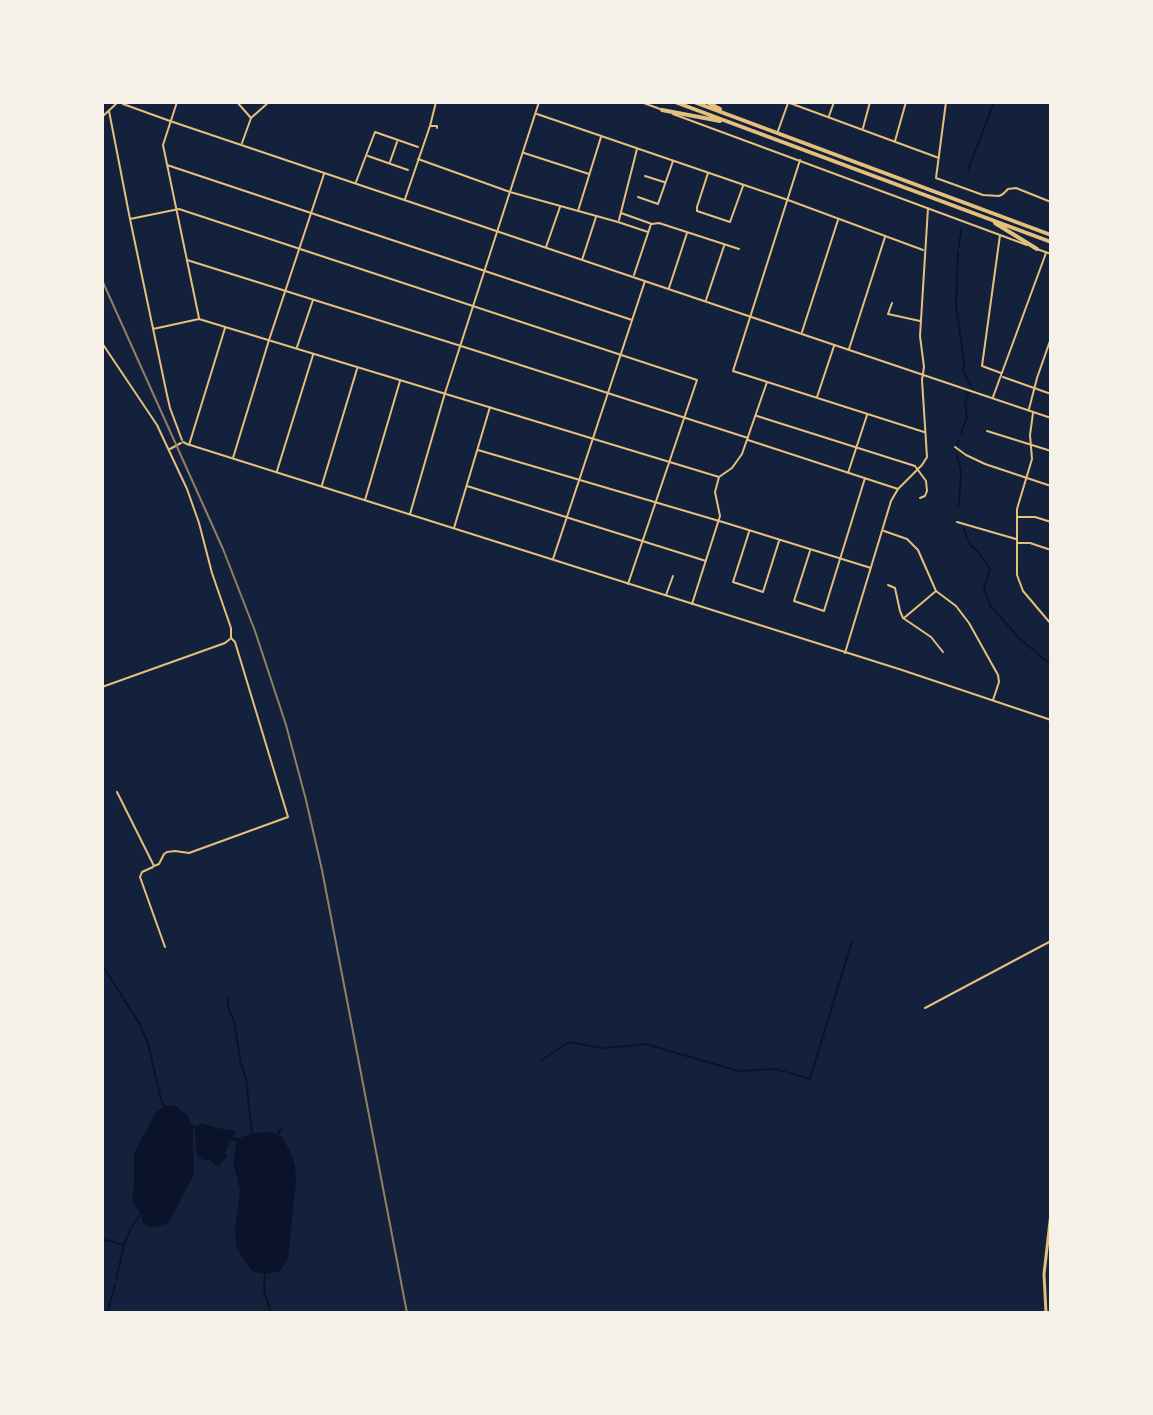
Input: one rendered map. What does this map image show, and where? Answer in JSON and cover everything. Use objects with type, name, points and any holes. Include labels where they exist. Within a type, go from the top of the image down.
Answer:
[{"type":"main road","points":[[675,102],[1051,242]]},
{"type":"main road","points":[[694,102],[1051,235]]},
{"type":"main road","points":[[707,102],[740,119]]},
{"type":"main road","points":[[662,110],[738,125]]},
{"type":"main road","points":[[979,215],[1037,249]]},
{"type":"street","points":[[102,117],[119,102],[1051,418]]},
{"type":"street","points":[[177,102],[163,145],[199,319]]},
{"type":"street","points":[[237,102],[251,118]]},
{"type":"street","points":[[242,145],[251,118],[269,102]]},
{"type":"street","points":[[405,200],[436,102]]},
{"type":"street","points":[[410,515],[445,393],[539,102]]},
{"type":"street","points":[[641,102],[1051,254]]},
{"type":"street","points":[[777,133],[788,102],[939,158]]},
{"type":"street","points":[[829,117],[834,102]]},
{"type":"street","points":[[862,130],[870,102]]},
{"type":"street","points":[[895,142],[906,102]]},
{"type":"street","points":[[946,102],[936,178],[983,195],[999,196],[1008,189],[1016,188],[1051,202]]},
{"type":"street","points":[[109,111],[170,408],[183,442],[1051,720]]},
{"type":"street","points":[[535,114],[788,200],[924,251]]},
{"type":"street","points":[[430,126],[437,128]]},
{"type":"street","points":[[356,183],[375,132],[418,147]]},
{"type":"street","points":[[578,211],[601,136]]},
{"type":"street","points":[[390,163],[398,139]]},
{"type":"street","points":[[618,222],[638,149]]},
{"type":"street","points":[[522,153],[589,174]]},
{"type":"street","points":[[366,155],[408,170]]},
{"type":"street","points":[[418,159],[510,192],[648,232]]},
{"type":"street","points":[[800,160],[733,371],[925,433]]},
{"type":"street","points":[[638,197],[658,204],[673,161]]},
{"type":"street","points":[[167,165],[632,320]]},
{"type":"street","points":[[233,459],[324,173]]},
{"type":"street","points":[[708,173],[697,211],[720,219],[730,222],[744,185]]},
{"type":"street","points":[[645,176],[665,182]]},
{"type":"street","points":[[546,248],[560,206]]},
{"type":"street","points":[[845,653],[891,501],[927,457],[921,321],[928,208]]},
{"type":"street","points":[[130,219],[179,209],[697,380],[628,585]]},
{"type":"street","points":[[621,213],[739,249]]},
{"type":"street","points":[[582,260],[596,215]]},
{"type":"street","points":[[802,334],[838,218]]},
{"type":"street","points":[[633,277],[652,224]]},
{"type":"street","points":[[669,289],[688,232]]},
{"type":"street","points":[[1000,235],[982,366],[1051,394]]},
{"type":"street","points":[[849,350],[886,236]]},
{"type":"street","points":[[705,302],[724,244]]},
{"type":"street","points":[[993,398],[1046,252]]},
{"type":"street","points":[[187,260],[684,417],[898,489]]},
{"type":"street","points":[[553,560],[645,281]]},
{"type":"street","points":[[297,349],[313,299]]},
{"type":"street","points":[[892,303],[888,314],[921,321]]},
{"type":"street","points":[[153,329],[199,319],[719,477]]},
{"type":"street","points":[[189,445],[225,327]]},
{"type":"street","points":[[1051,338],[1034,388],[1030,435],[1032,459],[1017,517],[1019,583],[1051,624]]},
{"type":"street","points":[[102,343],[156,422],[187,489],[288,817],[189,853],[167,852],[159,864],[142,872],[140,877],[165,947]]},
{"type":"street","points":[[817,398],[834,345]]},
{"type":"street","points":[[277,473],[313,353]]},
{"type":"street","points":[[322,486],[357,367]]},
{"type":"street","points":[[365,500],[401,380]]},
{"type":"street","points":[[691,605],[719,521],[715,492],[719,477],[737,463],[767,382]]},
{"type":"street","points":[[454,529],[491,407]]},
{"type":"street","points":[[848,473],[868,414]]},
{"type":"street","points":[[756,415],[915,466],[926,481],[927,491],[920,498]]},
{"type":"street","points":[[987,431],[1051,451]]},
{"type":"street","points":[[169,450],[183,442]]},
{"type":"street","points":[[955,447],[982,463],[1051,486]]},
{"type":"street","points":[[478,450],[871,568]]},
{"type":"street","points":[[810,549],[794,601],[824,611],[865,478]]},
{"type":"street","points":[[467,486],[706,561]]},
{"type":"street","points":[[1017,517],[1035,517],[1051,522]]},
{"type":"street","points":[[957,522],[1051,550]]},
{"type":"street","points":[[750,530],[733,582],[763,592],[780,540]]},
{"type":"street","points":[[882,531],[907,539],[918,550],[936,591],[962,612],[999,678],[993,701]]},
{"type":"street","points":[[666,597],[673,576]]},
{"type":"street","points":[[888,585],[895,588],[903,618],[931,637],[943,652]]},
{"type":"street","points":[[903,618],[936,591]]},
{"type":"street","points":[[102,687],[225,643],[231,638]]},
{"type":"street","points":[[117,792],[154,866]]},
{"type":"street","points":[[925,1008],[1051,941]]},
{"type":"street","points":[[1046,1313],[1044,1274],[1051,1213]]},
{"type":"water","points":[[166,1105],[177,1107],[190,1120],[194,1174],[171,1219],[154,1227],[142,1222],[142,1215],[134,1205],[134,1153],[156,1112]]},
{"type":"water","points":[[202,1123],[236,1131],[228,1144],[227,1156],[218,1167],[196,1153],[195,1131]]},
{"type":"water","points":[[270,1132],[281,1136],[290,1151],[296,1183],[288,1258],[282,1269],[265,1274],[252,1271],[236,1244],[240,1190],[233,1162],[237,1139],[252,1133]]},
{"type":"waterway","points":[[968,170],[994,102]]},
{"type":"waterway","points":[[961,229],[961,235]]},
{"type":"waterway","points":[[959,247],[960,237]]},
{"type":"waterway","points":[[958,251],[956,305],[963,371],[971,386]]},
{"type":"waterway","points":[[961,433],[967,417],[965,403],[968,393]]},
{"type":"waterway","points":[[957,444],[959,440]]},
{"type":"waterway","points":[[957,455],[961,471],[959,505]]},
{"type":"waterway","points":[[963,527],[970,545],[990,569],[984,589],[990,605],[1018,637],[1051,665]]},
{"type":"waterway","points":[[789,1073],[810,1079],[852,941]]},
{"type":"waterway","points":[[102,965],[138,1021],[148,1043],[164,1107]]},
{"type":"waterway","points":[[227,998],[240,1058]]},
{"type":"waterway","points":[[541,1060],[569,1042],[602,1048]]},
{"type":"waterway","points":[[605,1048],[646,1044],[738,1071],[775,1069],[786,1072]]},
{"type":"waterway","points":[[240,1060],[246,1079],[252,1133]]},
{"type":"waterway","points":[[192,1127],[196,1128]]},
{"type":"waterway","points":[[278,1134],[281,1129]]},
{"type":"waterway","points":[[232,1139],[237,1140]]},
{"type":"waterway","points":[[116,1280],[124,1245],[142,1211]]},
{"type":"waterway","points":[[102,1239],[124,1245]]},
{"type":"waterway","points":[[265,1274],[264,1291],[271,1313]]},
{"type":"waterway","points":[[107,1313],[115,1285]]},
{"type":"railway","points":[[102,280],[223,549],[255,631],[286,725],[322,870],[407,1313]]}]
